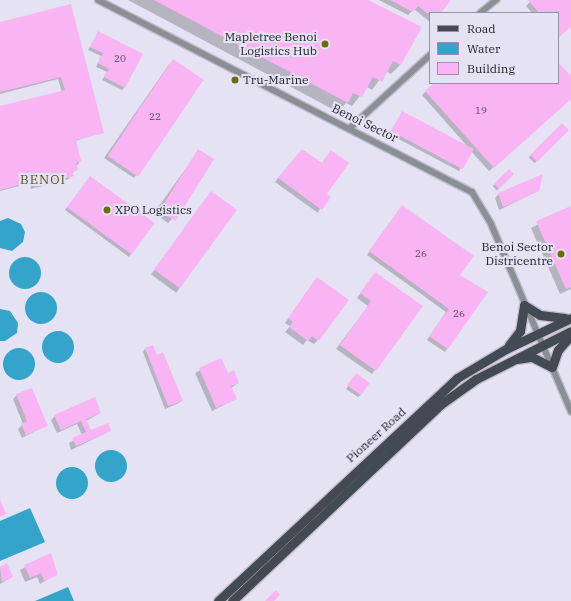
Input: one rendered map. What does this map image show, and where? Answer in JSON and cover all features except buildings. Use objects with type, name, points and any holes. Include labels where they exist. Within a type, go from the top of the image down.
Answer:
[{"type":"main road","points":[[506,349],[520,331],[524,304],[550,318],[571,318]]},
{"type":"main road","name":"Pioneer Road","points":[[218,601],[457,378],[506,349],[571,318]]},
{"type":"main road","name":"Pioneer Road","points":[[232,601],[410,429],[454,393],[541,343],[571,331]]},
{"type":"main road","points":[[506,363],[532,357],[552,366],[556,354],[571,335]]},
{"type":"street","name":"Benoi Sector","points":[[98,0],[425,165],[476,196],[571,412]]},
{"type":"street","points":[[481,12],[496,0]]},
{"type":"street","points":[[350,128],[429,56]]},
{"type":"water","points":[[8,218],[21,224],[25,232],[23,242],[12,251],[0,248],[0,221]]},
{"type":"water","points":[[22,257],[28,257],[37,261],[41,273],[37,285],[28,289],[22,289],[13,285],[9,276],[9,270],[13,261]]},
{"type":"water","points":[[38,292],[44,292],[53,296],[57,308],[53,320],[44,324],[38,324],[29,320],[25,311],[25,305],[29,296]]},
{"type":"water","points":[[0,309],[10,311],[18,323],[17,333],[5,341],[0,341]]},
{"type":"water","points":[[55,331],[61,331],[70,335],[74,347],[70,359],[61,363],[55,363],[46,359],[42,350],[42,344],[46,335]]},
{"type":"water","points":[[16,348],[22,348],[31,352],[35,364],[31,376],[22,380],[16,380],[7,376],[3,367],[3,361],[7,352]]},
{"type":"water","points":[[108,450],[114,450],[123,454],[127,466],[123,478],[114,482],[108,482],[99,478],[95,469],[95,463],[99,454]]},
{"type":"water","points":[[69,467],[75,467],[84,471],[88,483],[84,495],[75,499],[69,499],[60,495],[56,486],[56,480],[60,471]]},
{"type":"water","points":[[30,508],[45,542],[0,561],[0,521]]},
{"type":"water","points":[[68,587],[74,601],[35,601]]},
{"type":"place","name":"Mapletree Benoi Logistics Hub","points":[[325,44]]},
{"type":"place","name":"Tru-Marine","points":[[235,80]]},
{"type":"place","name":"XPO Logistics","points":[[107,210]]},
{"type":"place","name":"Benoi Sector Districentre","points":[[561,254]]},
{"type":"district","name":"BENOI","points":[[43,180]]}]
